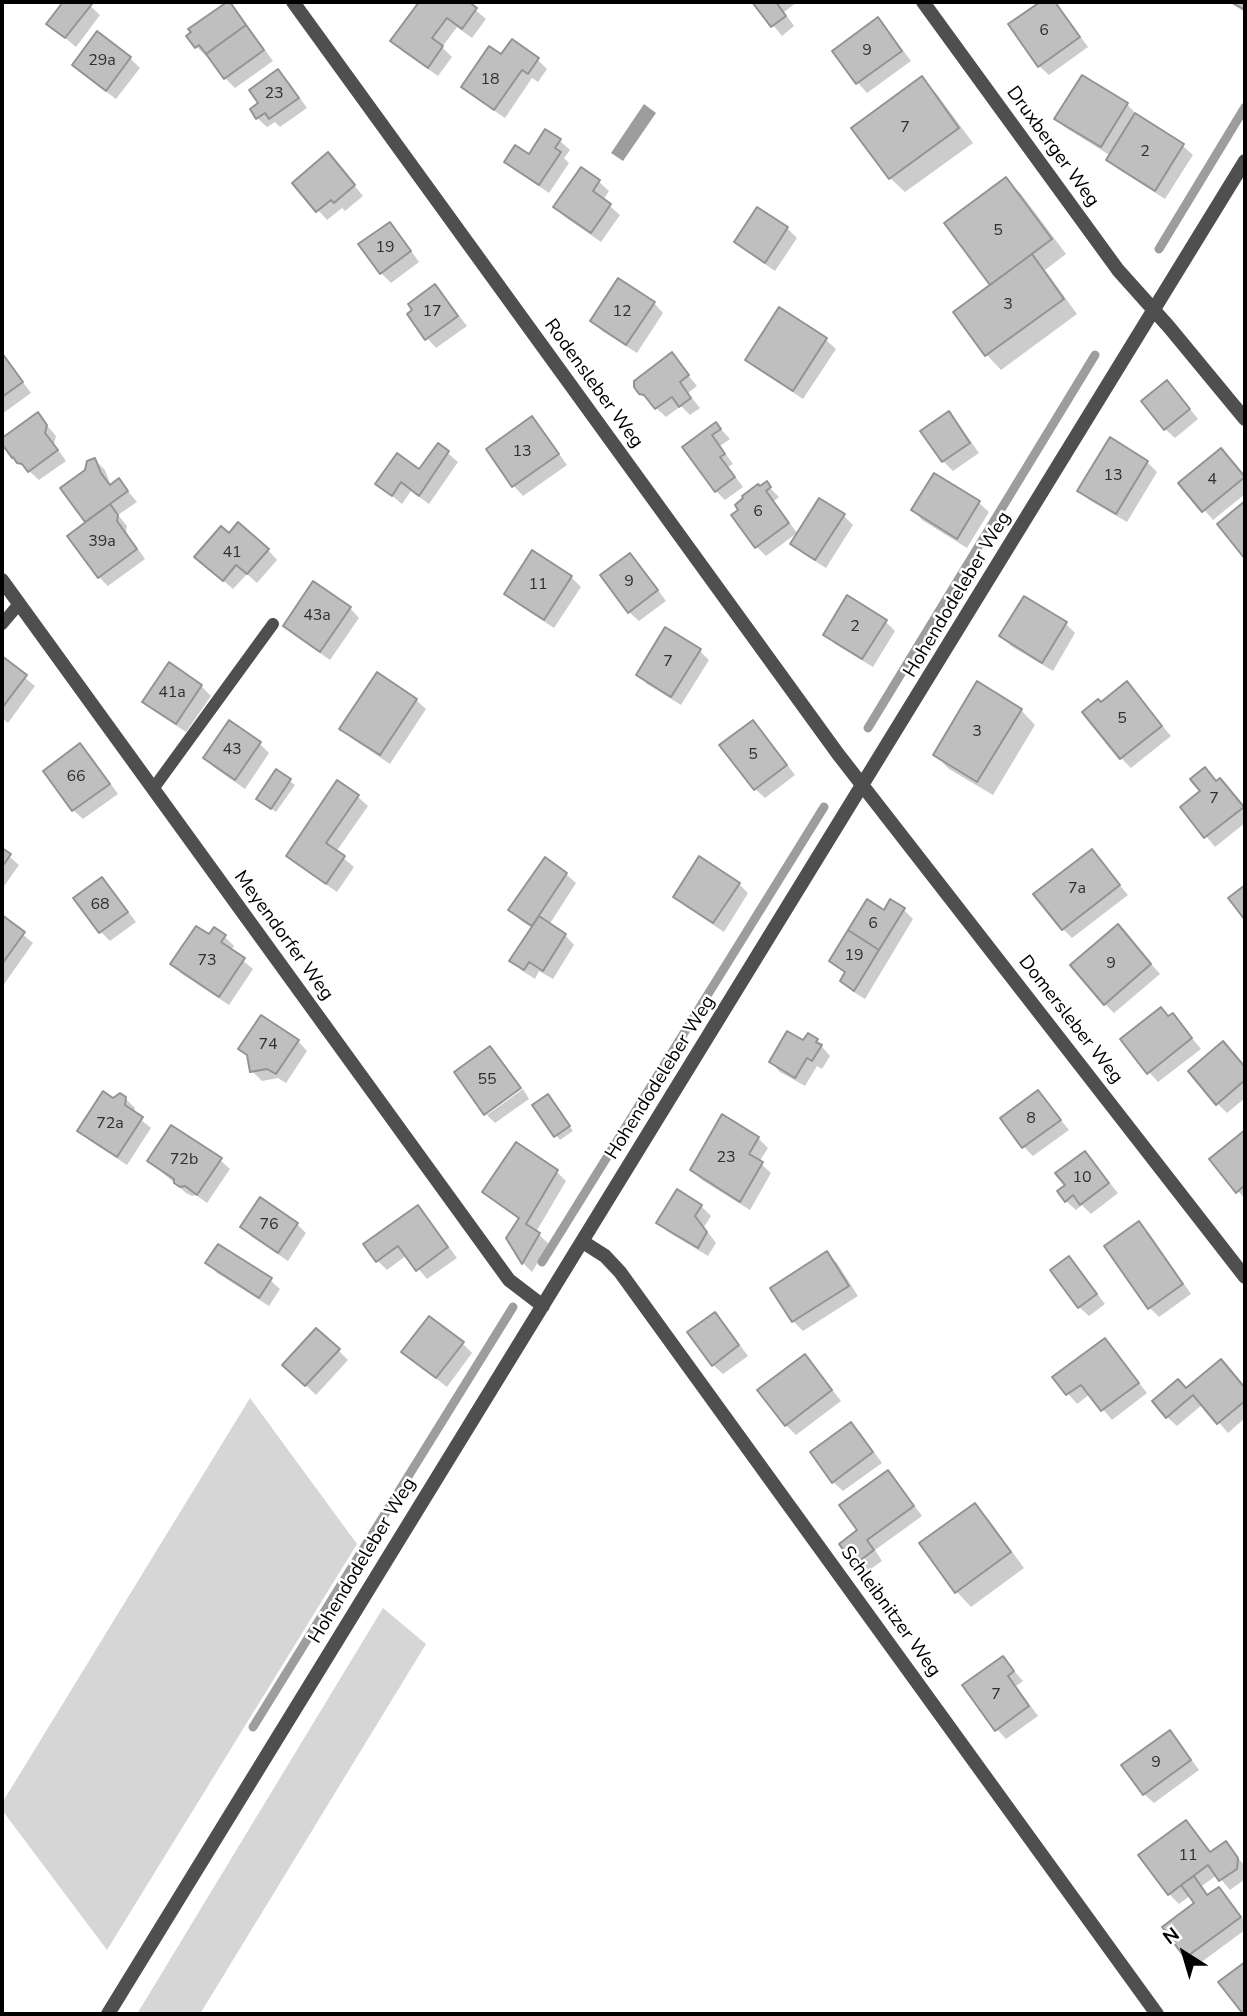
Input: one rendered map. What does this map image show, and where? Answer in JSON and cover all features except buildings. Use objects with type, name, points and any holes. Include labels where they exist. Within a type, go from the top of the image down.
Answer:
[{"type":"street","name":"Rodensleber Weg","points":[[293,2],[830,743],[864,786]]},
{"type":"street","name":"Druxberger Weg","points":[[923,2],[1118,270],[1245,419]]},
{"type":"street","name":"Hohendodeleber Weg","points":[[108,2014],[864,786],[1245,161]]},
{"type":"street","name":"Meyendorfer Weg","points":[[2,580],[509,1280],[543,1306]]},
{"type":"street","name":"Domersleber Weg","points":[[864,786],[1245,1277]]},
{"type":"street","name":"Schleibnitzer Weg","points":[[583,1242],[605,1256],[620,1272],[1157,2014]]},
{"type":"lane","points":[[2,624],[19,604]]},
{"type":"lane","points":[[153,789],[272,624]]},
{"type":"shaded area","points":[[644,104],[656,113],[623,161],[611,153]]},
{"type":"shaded area","points":[[250,1398],[357,1544],[107,1950],[2,1810],[2,1803]]},
{"type":"shaded area","points":[[383,1608],[426,1644],[200,2014],[137,2014]]},
{"type":"waterway","points":[[1159,249],[1245,107]]},
{"type":"waterway","points":[[868,728],[1095,355]]},
{"type":"waterway","points":[[542,1262],[824,807]]},
{"type":"waterway","points":[[253,1727],[513,1307]]}]
